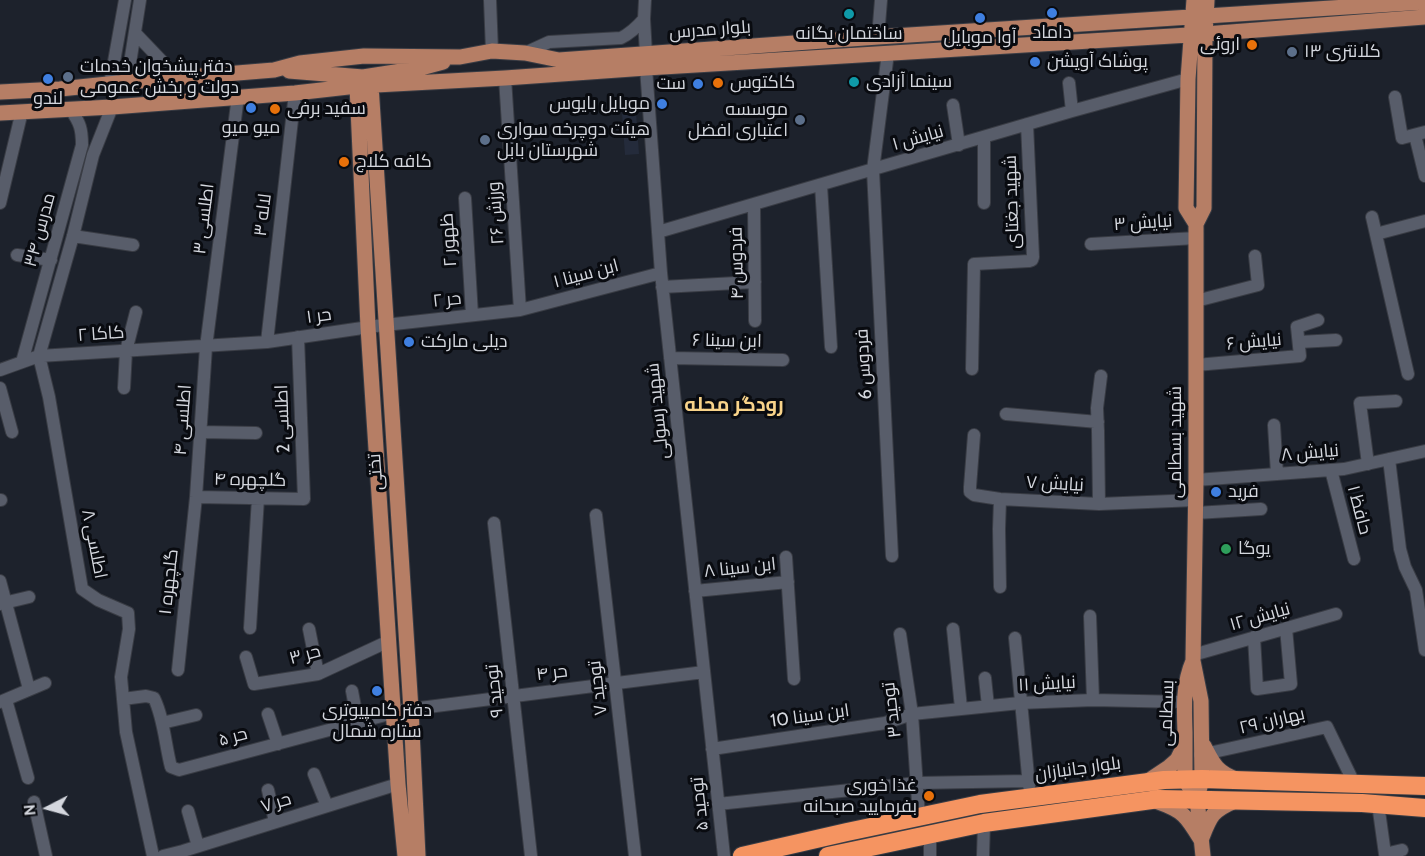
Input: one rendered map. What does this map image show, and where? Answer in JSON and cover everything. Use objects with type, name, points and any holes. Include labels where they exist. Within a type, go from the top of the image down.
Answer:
[{"type":"highway","name":"بلوار جانبازان","points":[[742,856],[980,804],[1029,789],[1194,779],[1425,786]]},
{"type":"highway","points":[[828,856],[984,823],[1152,800],[1238,800],[1425,807]]},
{"type":"main road","points":[[1194,0],[1199,17],[1198,34]]},
{"type":"main road","points":[[1199,17],[1207,0]]},
{"type":"main road","name":"بلوار مدرس","points":[[0,113],[295,93],[364,83],[505,78],[878,36],[1425,2]]},
{"type":"main road","name":"بلوار مدرس","points":[[0,92],[60,89],[274,70],[300,63],[364,56],[460,57],[492,51],[525,53],[559,60],[646,61],[888,53],[1425,17]]},
{"type":"main road","name":"شهید بسطامی","points":[[1196,231],[1186,208],[1188,79],[1198,34]]},
{"type":"main road","name":"شهید بسطامی","points":[[1193,658],[1196,506],[1196,231],[1204,208],[1198,34]]},
{"type":"main road","points":[[274,70],[364,83],[460,57]]},
{"type":"main road","name":"تختی","points":[[364,83],[377,326],[403,711],[418,856]]},
{"type":"main road","name":"تختی","points":[[377,326],[389,641],[403,711],[398,784],[405,856]]},
{"type":"main road","name":"بسطامی","points":[[1193,658],[1184,702],[1185,743],[1194,779]]},
{"type":"main road","name":"بسطامی","points":[[1193,658],[1201,701],[1203,752],[1194,779]]},
{"type":"main road","points":[[1148,781],[1176,760],[1185,743]]},
{"type":"main road","points":[[1203,752],[1217,769],[1239,780]]},
{"type":"main road","points":[[1194,779],[1203,856]]},
{"type":"main road","points":[[1152,800],[1175,808],[1183,814],[1201,840]]},
{"type":"main road","points":[[1201,840],[1213,813],[1238,800]]},
{"type":"street","points":[[110,84],[124,0]]},
{"type":"street","points":[[127,82],[140,0]]},
{"type":"street","points":[[490,0],[492,51]]},
{"type":"street","name":"شهید رسولی","points":[[645,0],[646,61],[662,287],[712,749]]},
{"type":"street","points":[[878,36],[881,0]]},
{"type":"street","points":[[525,53],[549,42],[621,38],[636,28],[644,18]]},
{"type":"street","points":[[135,33],[178,78]]},
{"type":"street","name":"فردوس 6","points":[[888,53],[873,170],[892,556]]},
{"type":"street","name":"ورزش ۲۶","points":[[505,78],[520,310]]},
{"type":"street","name":"نیایش ۱","points":[[658,232],[959,145],[1014,125],[1027,124],[1188,79]]},
{"type":"street","points":[[1069,83],[1072,111]]},
{"type":"street","name":"لاله ۳","points":[[267,342],[295,93]]},
{"type":"street","name":"اطلسی ۳","points":[[206,346],[238,96]]},
{"type":"street","points":[[1395,97],[1402,138],[1420,133],[1425,176]]},
{"type":"street","points":[[953,105],[959,145]]},
{"type":"street","name":"مدرس ۳۴","points":[[39,356],[93,155],[112,107]]},
{"type":"street","name":"مدرس ۳۴","points":[[22,362],[82,145],[81,129],[70,110]]},
{"type":"street","points":[[0,203],[22,111]]},
{"type":"street","name":"شهید جغتای","points":[[972,369],[974,264],[1029,261],[1033,257],[1027,124]]},
{"type":"street","points":[[984,137],[984,203]]},
{"type":"street","points":[[821,185],[831,347]]},
{"type":"street","name":"ظهور ۲","points":[[465,198],[472,315]]},
{"type":"street","name":"فردوس ۴","points":[[754,204],[755,321]]},
{"type":"street","points":[[1372,217],[1408,374]]},
{"type":"street","points":[[1376,234],[1425,221]]},
{"type":"street","name":"نیایش ۳","points":[[1091,244],[1196,231]]},
{"type":"street","points":[[73,236],[133,245]]},
{"type":"street","points":[[17,255],[51,260]]},
{"type":"street","points":[[1196,300],[1258,285],[1255,256]]},
{"type":"street","name":"ابن سینا ۱","points":[[520,310],[661,273]]},
{"type":"street","points":[[662,287],[755,282]]},
{"type":"street","name":"حر ۲","points":[[377,326],[520,310]]},
{"type":"street","points":[[124,388],[126,351],[136,312]]},
{"type":"street","name":"نیایش ۶","points":[[1196,365],[1300,356],[1298,327],[1318,320]]},
{"type":"street","name":"حر ۱","points":[[206,346],[267,342],[377,326]]},
{"type":"street","name":"اطلسی 2","points":[[298,337],[304,499]]},
{"type":"street","points":[[1299,342],[1336,340]]},
{"type":"street","name":"کاکا ۲","points":[[0,370],[39,356],[206,346]]},
{"type":"street","name":"اطلسی ۴","points":[[196,497],[206,346]]},
{"type":"street","name":"اطلسی ۸","points":[[39,356],[49,397],[82,589],[98,600],[128,613],[129,629],[122,677],[126,732],[153,856]]},
{"type":"street","name":"ابن سینا ۶","points":[[670,358],[783,360]]},
{"type":"street","points":[[1099,504],[1097,408],[1101,376]]},
{"type":"street","points":[[0,388],[12,432]]},
{"type":"street","points":[[1368,464],[1360,403],[1396,401]]},
{"type":"street","points":[[1006,414],[1098,422]]},
{"type":"street","points":[[1274,425],[1277,474]]},
{"type":"street","points":[[200,432],[256,433]]},
{"type":"street","points":[[974,435],[970,492],[974,495],[1000,499]]},
{"type":"street","name":"نیایش ۸","points":[[1196,480],[1344,469],[1425,451]]},
{"type":"street","points":[[1389,459],[1400,549],[1405,567],[1416,590],[1425,650]]},
{"type":"street","name":"حافظ ۱","points":[[1330,470],[1354,559]]},
{"type":"street","name":"گلچهره ۴","points":[[196,497],[304,499]]},
{"type":"street","name":"گلچهره ۱","points":[[178,670],[196,497]]},
{"type":"street","points":[[250,628],[258,498]]},
{"type":"street","name":"نیایش ۷","points":[[1000,587],[1000,499],[1261,509]]},
{"type":"street","name":"توحید ۷","points":[[597,515],[635,856]]},
{"type":"street","name":"توحید ۹","points":[[494,523],[531,856]]},
{"type":"street","points":[[786,557],[794,679]]},
{"type":"street","points":[[0,581],[2,603],[29,689]]},
{"type":"street","name":"ابن سینا ۸","points":[[695,591],[788,582]]},
{"type":"street","points":[[2,603],[29,597]]},
{"type":"street","name":"نیایش ۱۲","points":[[1193,658],[1254,637],[1336,614]]},
{"type":"street","points":[[1090,616],[1093,700]]},
{"type":"street","points":[[1254,637],[1257,689],[1291,684],[1286,628]]},
{"type":"street","points":[[309,629],[318,674]]},
{"type":"street","points":[[953,629],[961,708]]},
{"type":"street","name":"توحید ۳","points":[[900,634],[912,714],[919,817]]},
{"type":"street","points":[[718,804],[917,783],[1029,789],[1015,638]]},
{"type":"street","name":"حر ۳","points":[[246,657],[254,684],[318,674],[389,641]]},
{"type":"street","name":"حر ۴","points":[[403,711],[704,672]]},
{"type":"street","points":[[985,678],[988,706]]},
{"type":"street","points":[[28,778],[3,701],[45,682]]},
{"type":"street","points":[[352,691],[358,723]]},
{"type":"street","name":"حر ۵","points":[[123,699],[146,696],[154,698],[159,708],[171,767],[179,770],[403,711]]},
{"type":"street","name":"نیایش ۱۱","points":[[912,714],[1020,703],[1093,700],[1184,702]]},
{"type":"street","points":[[162,723],[195,714]]},
{"type":"street","points":[[268,714],[278,744]]},
{"type":"street","name":"ابن سینا 10","points":[[712,749],[885,723],[912,714]]},
{"type":"street","name":"بهاران ۲۹","points":[[1203,752],[1328,727],[1354,783]]},
{"type":"street","name":"توحید ۵","points":[[712,749],[724,856]]},
{"type":"street","points":[[315,774],[327,806]]},
{"type":"street","name":"حر ۷","points":[[163,856],[398,784]]},
{"type":"street","points":[[268,790],[275,822]]},
{"type":"street","points":[[34,802],[46,856]]},
{"type":"street","points":[[1378,804],[1385,854],[1402,850]]},
{"type":"street","points":[[188,811],[198,846]]},
{"type":"street","points":[[983,856],[984,823]]},
{"type":"street","points":[[930,834],[930,856]]},
{"type":"shaded area","points":[[635,98],[639,154],[625,155],[621,99]]},
{"type":"place","name":"داماد","points":[[1052,13]]},
{"type":"place","name":"ساختمان یگانه","points":[[849,14]]},
{"type":"place","name":"آوا موبایل","points":[[980,18]]},
{"type":"place","name":"اروئی","points":[[1252,45]]},
{"type":"place","name":"کلانتری ۱۳","points":[[1292,52]]},
{"type":"place","name":"پوشاک آویشن","points":[[1035,62]]},
{"type":"place","name":"دفتر پیشخوان خدمات دولت و بخش عمومی","points":[[68,77]]},
{"type":"place","name":"لندو","points":[[48,79]]},
{"type":"place","name":"سینما آزادی","points":[[854,82]]},
{"type":"place","name":"کاکتوس","points":[[718,83]]},
{"type":"place","name":"ست","points":[[698,84]]},
{"type":"place","name":"موبایل بایوس","points":[[662,104]]},
{"type":"place","name":"میو میو","points":[[251,108]]},
{"type":"place","name":"سفید برفی","points":[[275,109]]},
{"type":"place","name":"موسسه اعتباری افضل","points":[[800,120]]},
{"type":"place","name":"هیئت دوچرخه سواری شهرستان بابل","points":[[485,140]]},
{"type":"place","name":"کافه کلاج","points":[[344,162]]},
{"type":"place","name":"دیلی مارکت","points":[[409,342]]},
{"type":"place","name":"فرید","points":[[1216,492]]},
{"type":"place","name":"یوگا","points":[[1226,549]]},
{"type":"place","name":"دفتر کامپیوتری ستاره شمال","points":[[377,691]]},
{"type":"place","name":"غذا خوری بفرمایید صبحانه","points":[[929,796]]},
{"type":"district","name":"رودگر محله","points":[[734,405]]}]
